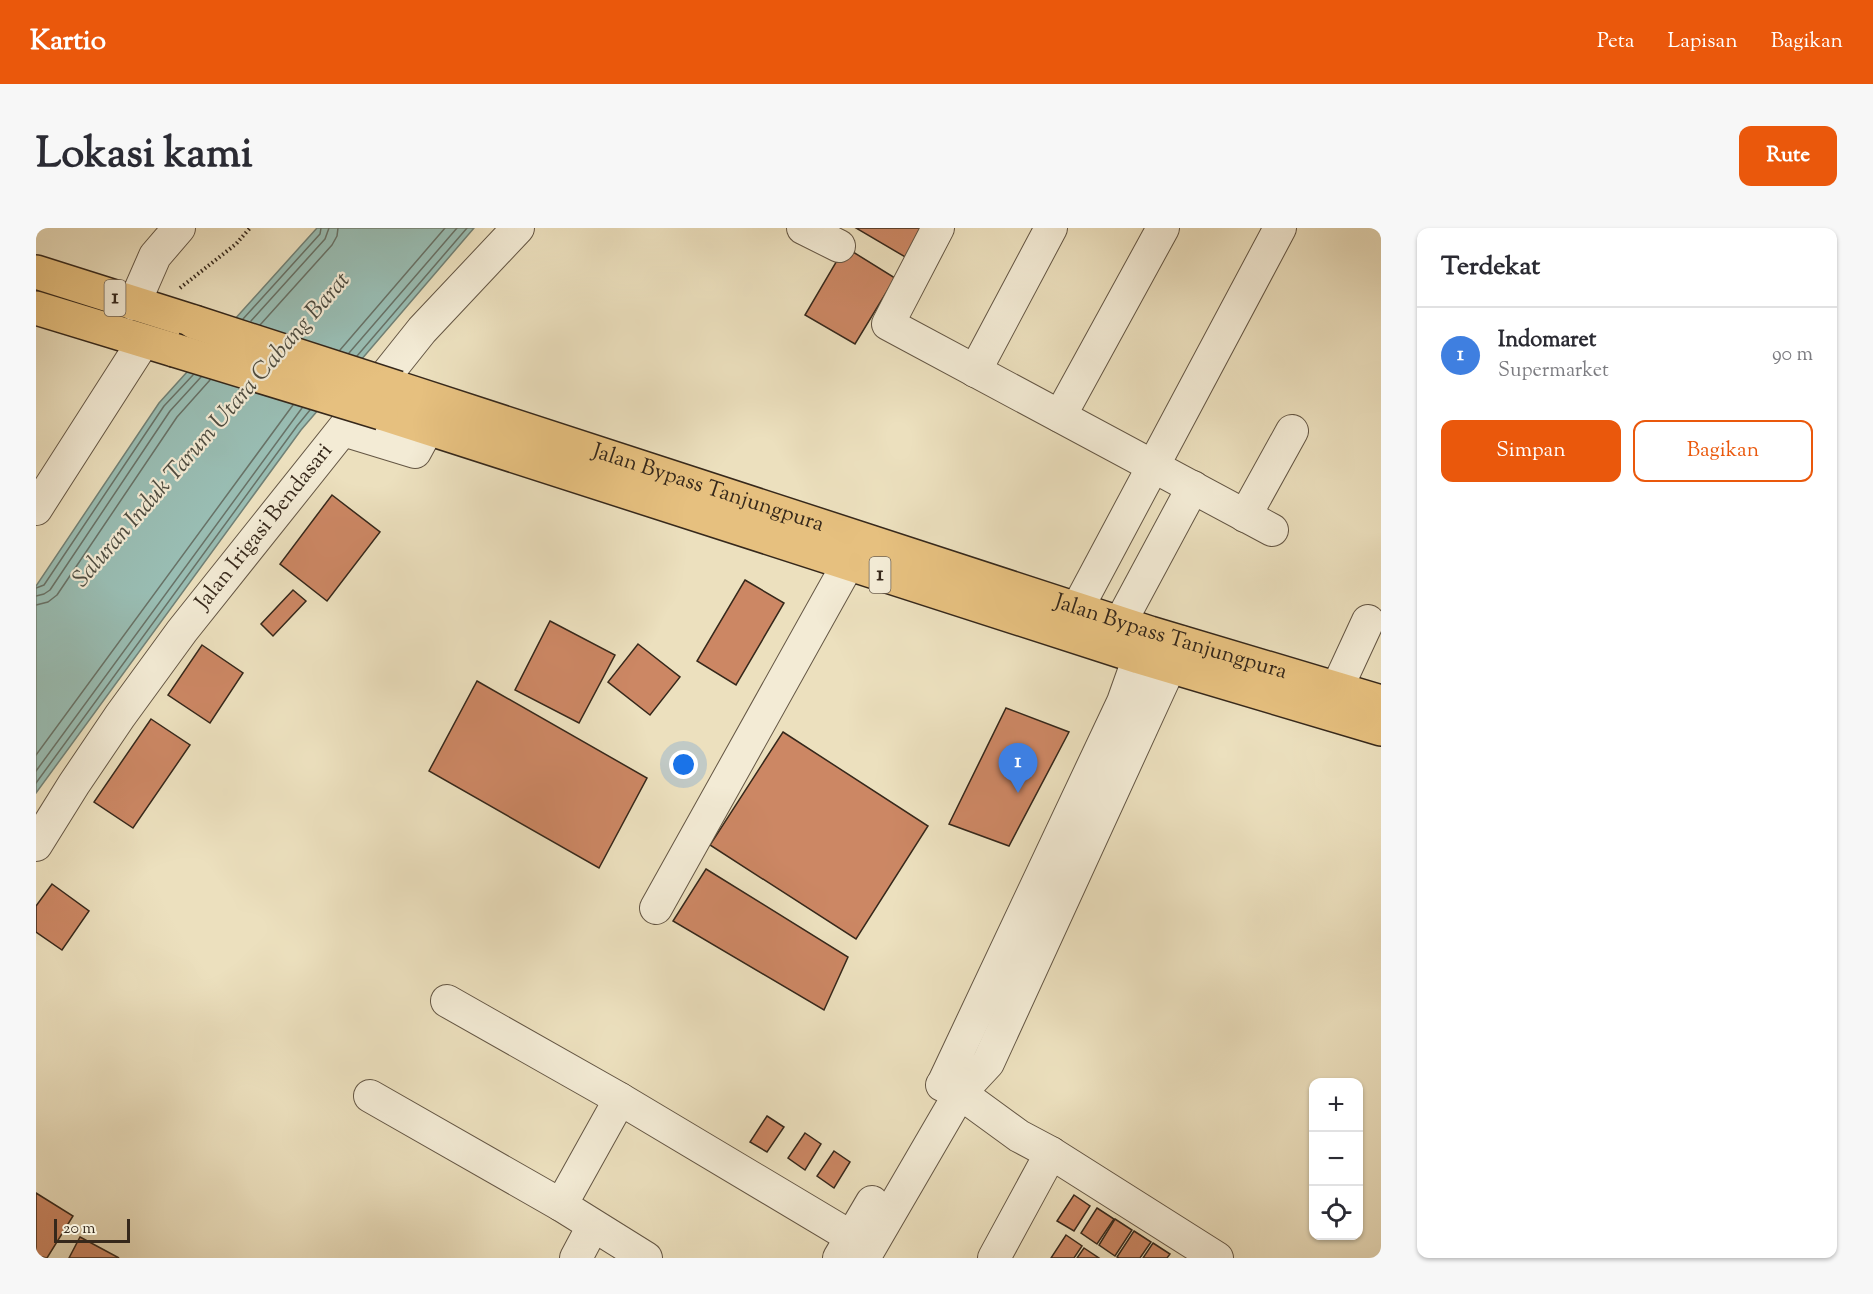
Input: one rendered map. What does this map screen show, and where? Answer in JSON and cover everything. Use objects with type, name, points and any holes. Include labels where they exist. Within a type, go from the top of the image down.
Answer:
[{"type":"highway","name":"Jalan Bypass Tanjungpura","points":[[36,272],[194,322],[390,400],[428,428],[848,564],[1137,638]]},
{"type":"highway","name":"Jalan Bypass Tanjungpura","points":[[36,308],[143,342],[390,400],[1077,609],[1137,638],[1381,729]]},
{"type":"highway","name":"Jalan Bypass Tanjungpura","points":[[1177,653],[1337,688],[1381,702]]},
{"type":"street","points":[[142,307],[155,256],[180,228]]},
{"type":"street","name":"Jalan Irigasi Bendasari","points":[[36,845],[120,716],[182,631],[422,330],[518,228]]},
{"type":"street","points":[[803,228],[839,246]]},
{"type":"street","points":[[939,228],[888,324],[1259,523],[1292,431]]},
{"type":"street","points":[[975,371],[1051,228]]},
{"type":"street","points":[[1060,417],[1163,228]]},
{"type":"street","points":[[1077,609],[1280,228]]},
{"type":"street","points":[[36,510],[143,342]]},
{"type":"street","points":[[343,430],[415,453],[428,428]]},
{"type":"street","points":[[447,1001],[620,1099],[856,1251],[952,1088],[1123,702],[1137,638],[1192,487]]},
{"type":"street","points":[[656,908],[848,564]]},
{"type":"street","points":[[1337,688],[1368,621]]},
{"type":"street","points":[[952,1088],[988,1063],[1177,653]]},
{"type":"street","points":[[952,1088],[1019,1136],[1051,1153],[1217,1258]]},
{"type":"street","points":[[370,1096],[561,1205],[646,1258]]},
{"type":"street","points":[[561,1205],[620,1099]]},
{"type":"street","points":[[1008,1253],[1051,1153]]},
{"type":"street","points":[[576,1258],[593,1226]]},
{"type":"path","points":[[142,307],[236,243],[250,228]]},
{"type":"water","name":"Saluran Induk Tarum Utara Cabang Barat","points":[[317,228],[474,228],[301,430],[36,793],[36,586],[159,403]]},
{"type":"building","points":[[856,228],[924,228],[907,258]]},
{"type":"building","points":[[845,247],[895,278],[855,344],[805,315]]},
{"type":"building","points":[[332,495],[380,532],[327,601],[280,564]]},
{"type":"building","points":[[745,580],[784,603],[736,685],[697,661]]},
{"type":"building","points":[[293,590],[306,601],[273,636],[261,624]]},
{"type":"building","points":[[550,621],[615,655],[579,723],[515,690]]},
{"type":"building","points":[[638,644],[680,677],[650,715],[608,682]]},
{"type":"building","points":[[202,645],[243,673],[210,723],[168,695]]},
{"type":"building","points":[[477,681],[647,778],[599,868],[429,771]]},
{"type":"building","points":[[1006,708],[1069,732],[1009,846],[949,824]]},
{"type":"building","points":[[151,719],[190,745],[133,828],[94,802]]},
{"type":"building","points":[[783,732],[928,826],[856,939],[710,845]]},
{"type":"building","points":[[706,869],[848,957],[824,1010],[673,921]]},
{"type":"building","points":[[52,884],[89,911],[62,950],[36,932],[36,906]]},
{"type":"building","points":[[767,1116],[784,1127],[767,1152],[750,1142]]},
{"type":"building","points":[[805,1133],[821,1144],[805,1170],[788,1158]]},
{"type":"building","points":[[834,1151],[850,1162],[834,1188],[817,1176]]},
{"type":"building","points":[[36,1193],[73,1216],[47,1258],[36,1256]]},
{"type":"building","points":[[1074,1195],[1090,1206],[1074,1231],[1057,1221]]},
{"type":"building","points":[[1097,1208],[1114,1219],[1097,1244],[1081,1233]]},
{"type":"building","points":[[1115,1219],[1132,1230],[1115,1256],[1099,1245]]},
{"type":"building","points":[[1134,1231],[1151,1242],[1140,1258],[1117,1257]]},
{"type":"building","points":[[1066,1235],[1082,1246],[1074,1258],[1051,1258]]},
{"type":"building","points":[[80,1237],[119,1258],[69,1258]]},
{"type":"building","points":[[1153,1243],[1170,1254],[1167,1258],[1143,1258]]},
{"type":"building","points":[[1084,1248],[1099,1258],[1077,1258]]},
{"type":"place","name":"Indomaret","points":[[1018,793]]}]
